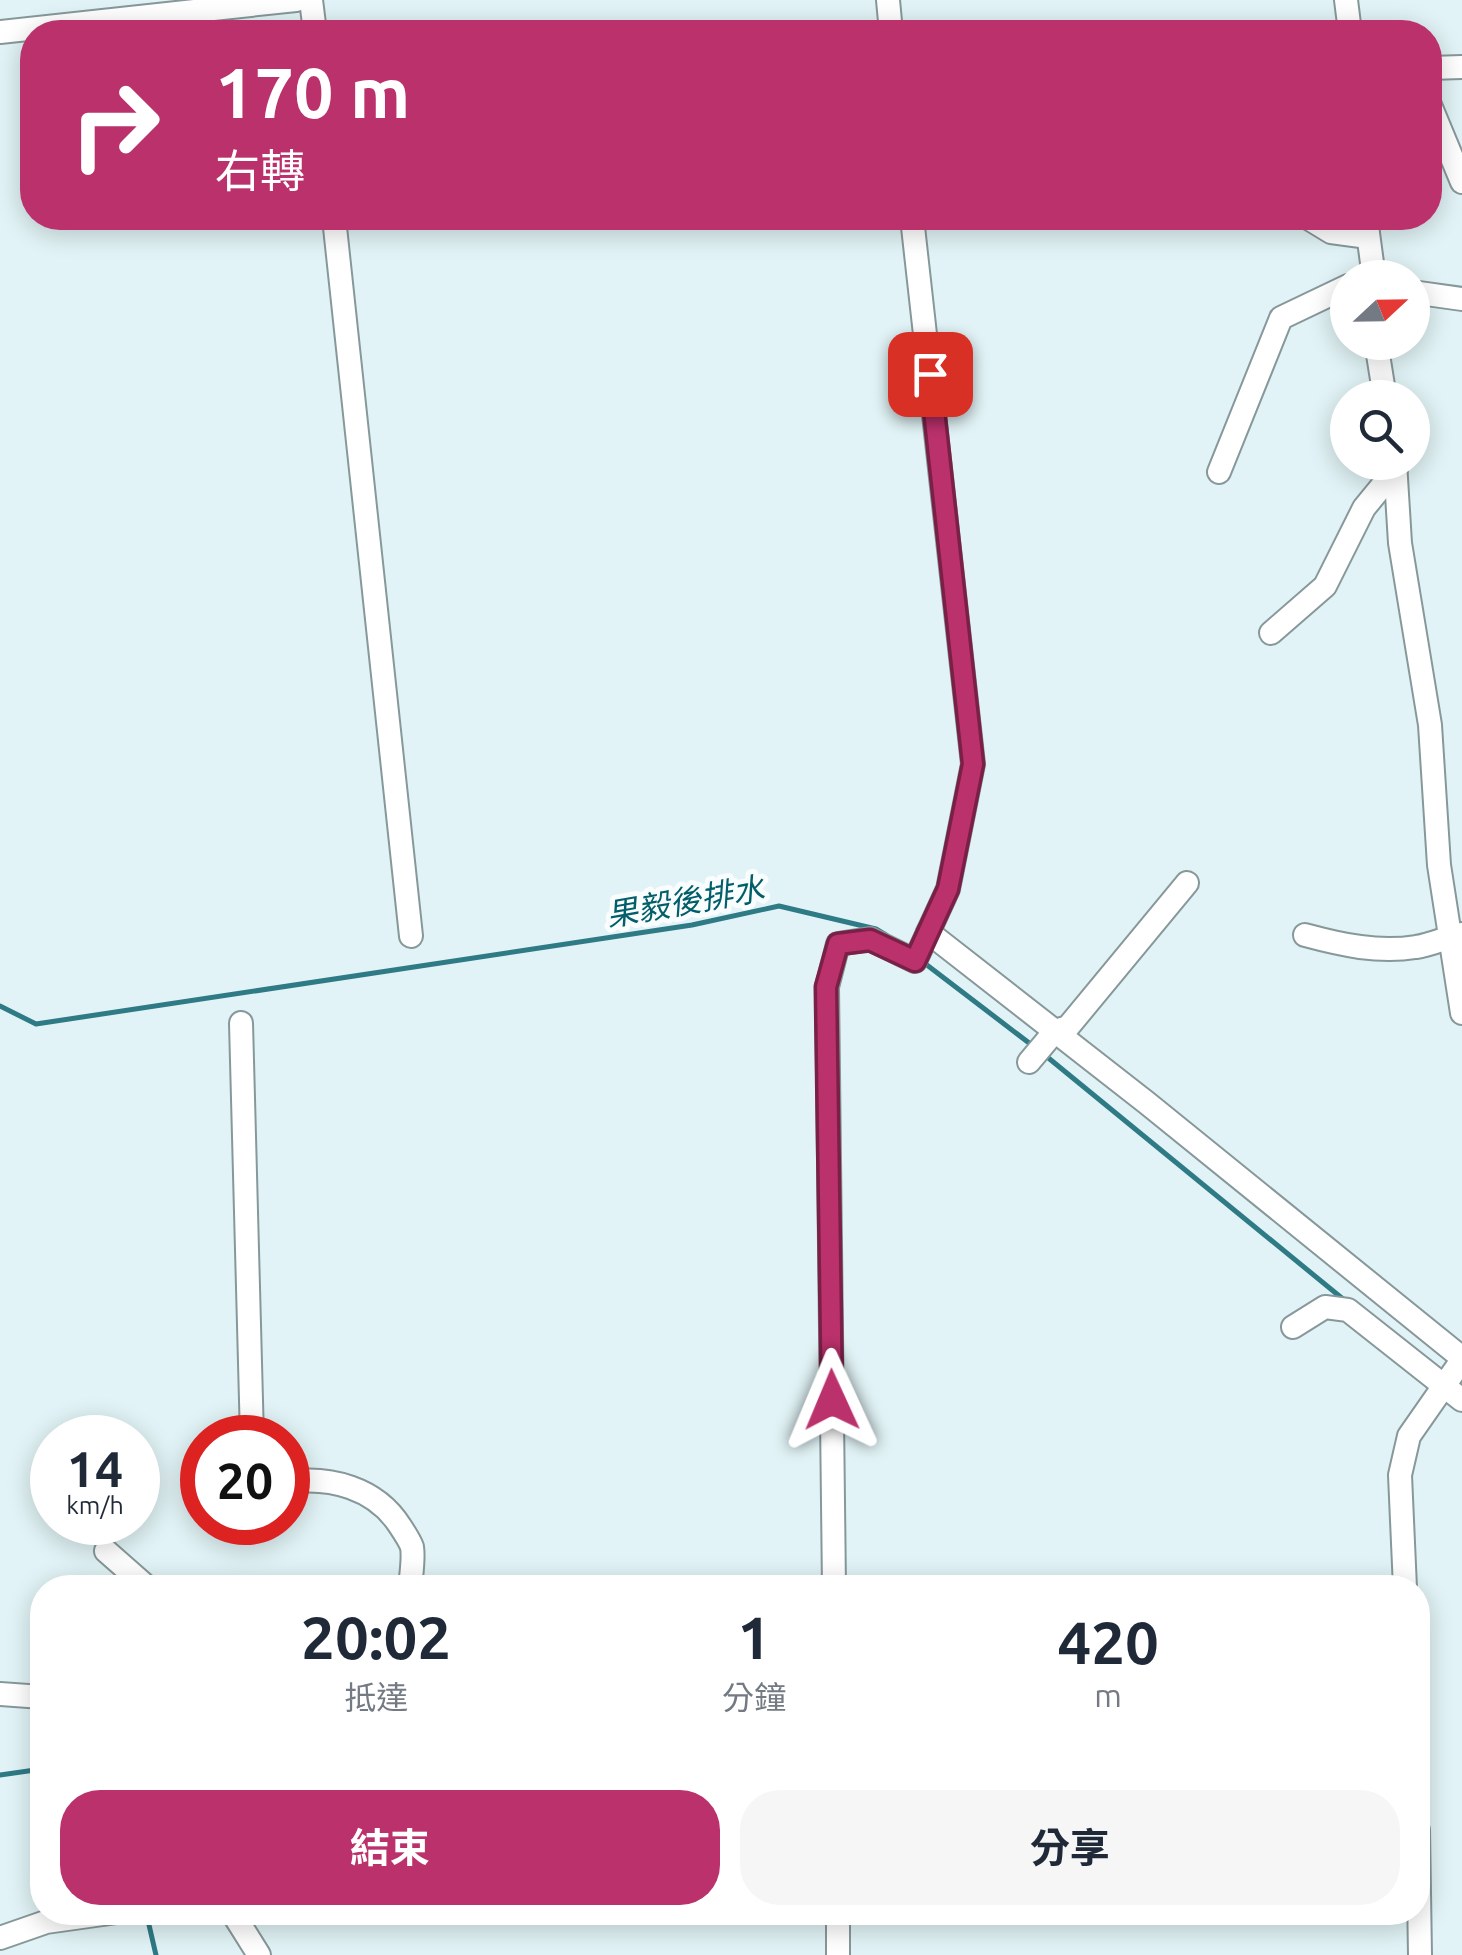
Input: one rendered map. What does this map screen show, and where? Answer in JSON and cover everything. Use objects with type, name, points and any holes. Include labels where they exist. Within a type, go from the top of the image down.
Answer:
[{"type":"street","points":[[111,20],[296,0]]},
{"type":"street","points":[[1442,134],[1462,182]]},
{"type":"street","points":[[335,230],[411,936]]},
{"type":"street","points":[[834,1575],[826,987],[838,944],[870,940],[915,961],[948,889],[973,764],[913,230]]},
{"type":"street","points":[[1367,230],[1369,260]]},
{"type":"street","points":[[1220,472],[1282,318],[1330,295]]},
{"type":"street","points":[[1430,295],[1462,299]]},
{"type":"street","points":[[1270,633],[1325,586],[1364,508],[1385,480]]},
{"type":"street","points":[[1397,480],[1400,543],[1430,726],[1440,865],[1456,935],[1462,1013]]},
{"type":"street","points":[[1029,1062],[1054,1031],[1068,1027],[1187,883]]},
{"type":"street","points":[[928,932],[1462,1359],[1454,1392],[1409,1436],[1400,1475],[1405,1575]]},
{"type":"street","points":[[1306,935],[1380,950],[1418,947],[1456,935]]},
{"type":"street","points":[[241,1023],[251,1415]]},
{"type":"street","points":[[1292,1327],[1325,1308],[1348,1310],[1454,1392]]},
{"type":"street","points":[[310,1479],[334,1482],[372,1497],[396,1520],[412,1546],[411,1575]]},
{"type":"street","points":[[106,1551],[133,1575]]},
{"type":"street","points":[[0,1694],[30,1697]]},
{"type":"street","points":[[0,1938],[37,1925]]},
{"type":"street","points":[[240,1925],[258,1955]]},
{"type":"street","points":[[838,1925],[838,1955]]},
{"type":"street","points":[[1420,1925],[1420,1955]]},
{"type":"waterway","name":"果毅後排水","points":[[0,1006],[36,1024],[692,925],[779,906],[876,929],[886,935]]},
{"type":"waterway","name":"果毅後排水","points":[[923,962],[1033,1046]]},
{"type":"waterway","name":"果毅後排水","points":[[1046,1056],[1343,1299]]},
{"type":"waterway","points":[[0,1775],[30,1771]]},
{"type":"waterway","points":[[149,1925],[156,1955]]},
{"type":"route","points":[[832,1400],[826,987],[838,944],[870,940],[915,961],[948,889],[973,764],[930,374]]}]
